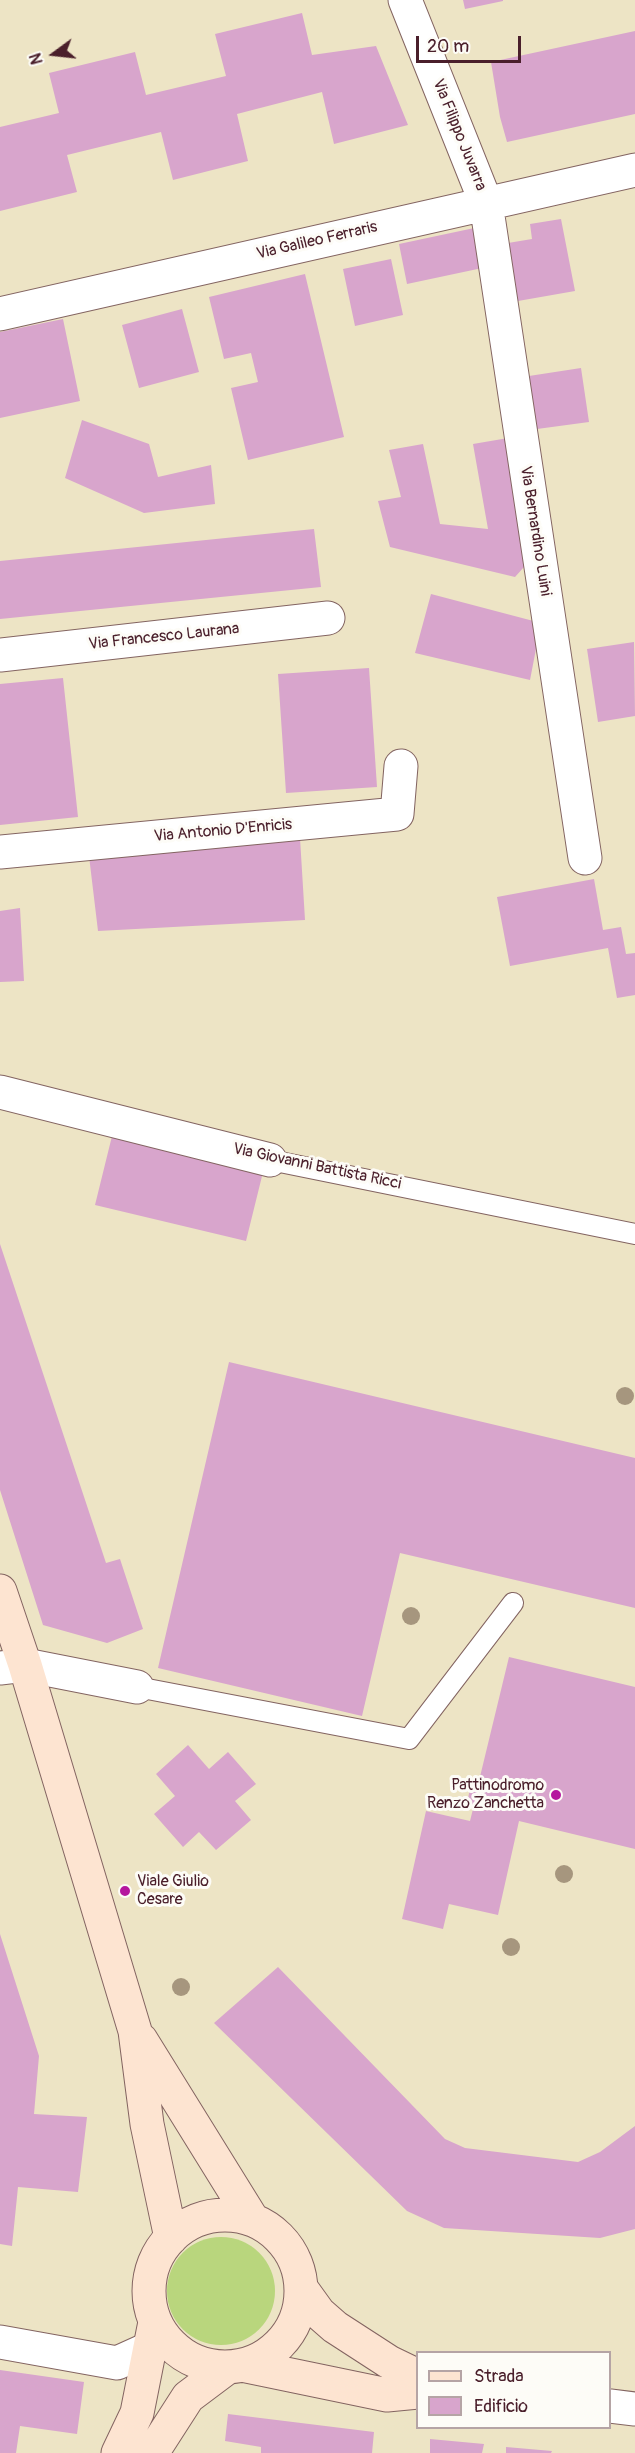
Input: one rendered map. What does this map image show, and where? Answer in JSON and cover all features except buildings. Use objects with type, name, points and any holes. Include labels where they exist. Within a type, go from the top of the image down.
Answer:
[{"type":"main road","points":[[0,1591],[13,1667],[135,2031],[147,2124],[171,2238]]},
{"type":"main road","points":[[135,2031],[252,2219]]},
{"type":"main road","points":[[118,2453],[137,2413],[152,2336],[150,2278],[160,2251],[171,2238],[193,2222],[207,2217],[229,2215],[252,2219],[265,2226],[286,2247],[294,2259],[301,2288],[300,2303],[289,2331],[269,2353],[235,2366],[188,2397],[152,2453]]},
{"type":"main road","points":[[301,2288],[319,2313],[335,2327],[389,2362],[416,2376]]},
{"type":"main road","points":[[152,2336],[163,2336],[185,2356],[206,2364],[235,2366],[387,2395],[416,2392]]},
{"type":"street","name":"Via Filippo Juvarra","points":[[405,0],[486,203]]},
{"type":"street","name":"Via Galileo Ferraris","points":[[0,314],[635,170]]},
{"type":"street","name":"Via Bernardino Luini","points":[[486,203],[585,858]]},
{"type":"street","name":"Via Francesco Laurana","points":[[0,655],[328,618]]},
{"type":"street","name":"Via Antonio D'Enricis","points":[[0,852],[397,814],[401,766]]},
{"type":"street","name":"Via Giovanni Battista Ricci","points":[[0,1092],[270,1160]]},
{"type":"street","points":[[13,1667],[137,1687]]},
{"type":"street","points":[[0,2342],[117,2363],[152,2336]]},
{"type":"street","points":[[611,2406],[635,2409]]},
{"type":"lane","name":"Via Giovanni Battista Ricci","points":[[270,1160],[635,1234]]},
{"type":"lane","points":[[137,1687],[409,1739],[513,1603]]},
{"type":"green space","points":[[221,2237],[242,2241],[259,2253],[271,2270],[275,2291],[271,2312],[259,2329],[242,2341],[221,2345],[200,2341],[183,2329],[171,2312],[167,2291],[171,2270],[183,2253],[200,2241]]},
{"type":"place","name":"Pattinodromo Renzo Zanchetta","points":[[556,1795]]},
{"type":"place","name":"Viale Giulio Cesare","points":[[125,1891]]}]
